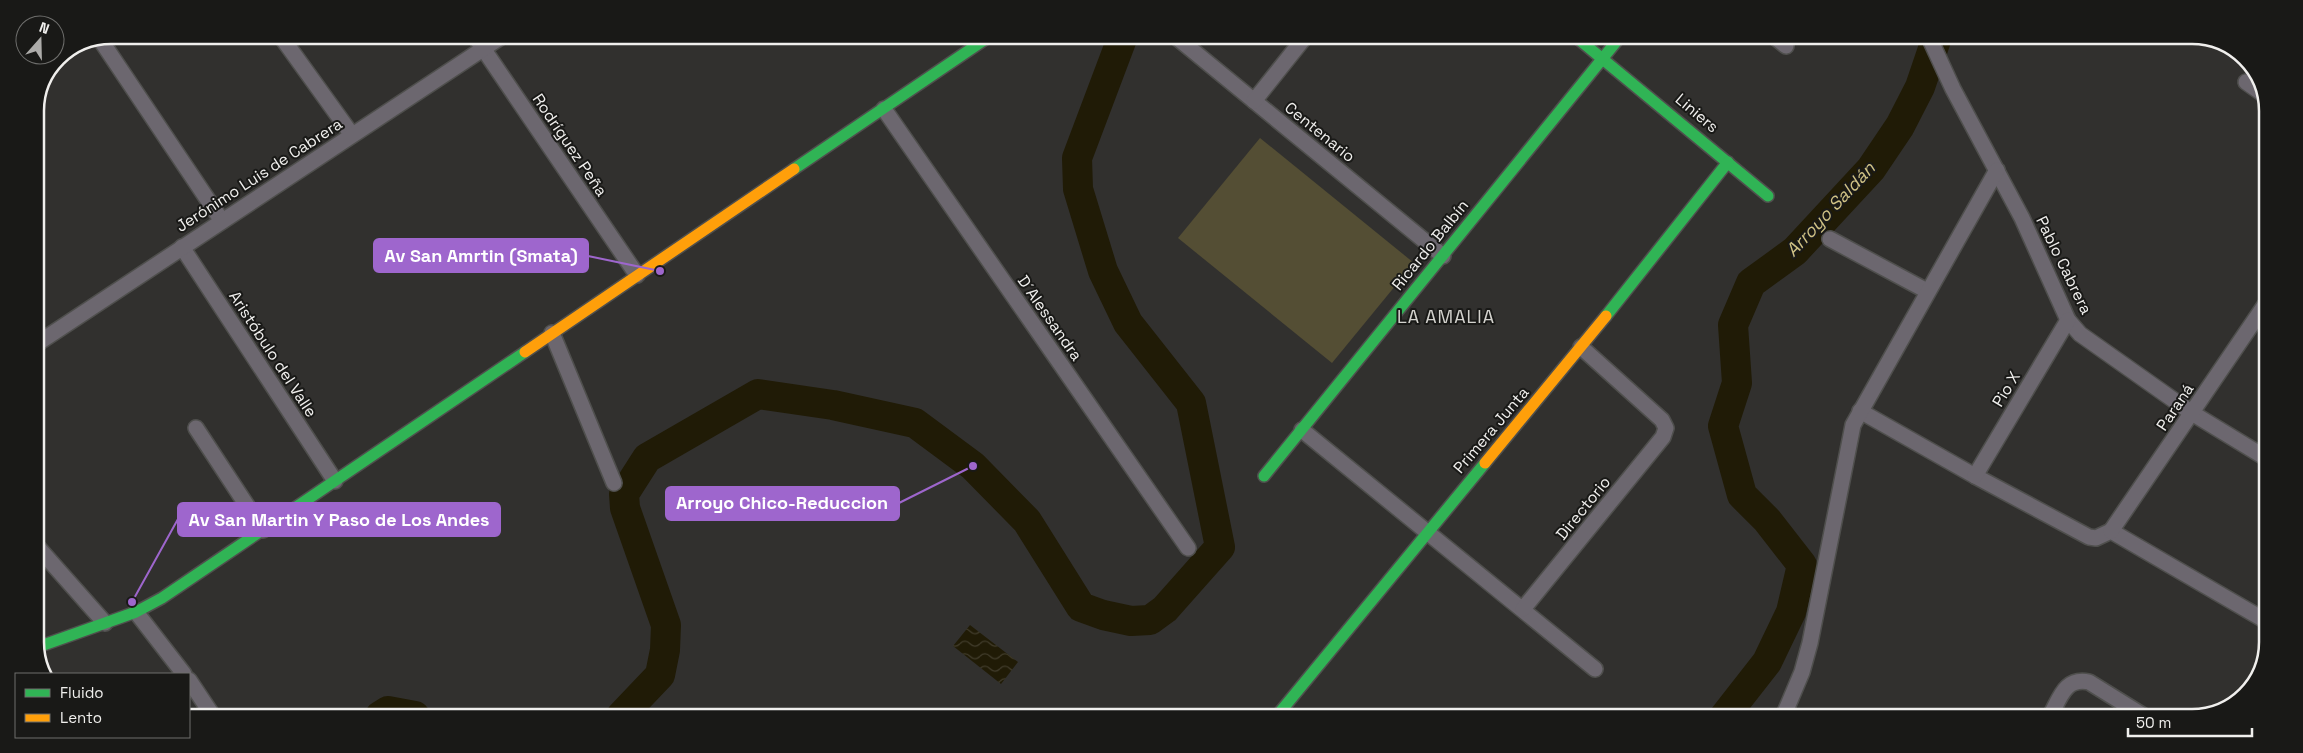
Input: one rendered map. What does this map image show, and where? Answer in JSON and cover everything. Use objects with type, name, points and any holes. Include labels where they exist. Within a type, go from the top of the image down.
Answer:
[{"type":"street","points":[[104,44],[222,221]]},
{"type":"street","points":[[286,44],[352,135]]},
{"type":"street","name":"Rodríguez Peña","points":[[480,44],[637,275]]},
{"type":"street","name":"Jerónimo Luis de Cabrera","points":[[44,339],[491,44]]},
{"type":"street","points":[[44,645],[136,612],[263,530],[978,44]]},
{"type":"street","name":"Centenario","points":[[1185,44],[1443,256]]},
{"type":"street","points":[[1254,101],[1299,44]]},
{"type":"street","name":"Liniers","points":[[1585,44],[1768,196]]},
{"type":"street","name":"Ricardo Balbín","points":[[1264,476],[1614,44]]},
{"type":"street","name":"Pablo Cabrera","points":[[1932,44],[1953,89],[2022,218],[2068,320],[2080,334],[2192,413],[2259,454]]},
{"type":"street","points":[[2246,82],[2256,89]]},
{"type":"street","name":"D´Alessandra","points":[[884,109],[1188,548]]},
{"type":"street","name":"Primera Junta","points":[[1283,709],[1581,346],[1728,162]]},
{"type":"street","points":[[1786,709],[1806,657],[1849,437],[1860,411],[1996,170]]},
{"type":"street","points":[[1830,239],[1927,291]]},
{"type":"street","name":"Aristóbulo del Valle","points":[[182,247],[335,481]]},
{"type":"street","name":"Paraná","points":[[2111,531],[2259,314]]},
{"type":"street","name":"Pio X","points":[[1975,476],[2068,320]]},
{"type":"street","points":[[552,333],[614,483]]},
{"type":"street","name":"Directorio","points":[[1523,609],[1663,437],[1666,428],[1662,420],[1581,346]]},
{"type":"street","points":[[1860,411],[1975,476],[2089,536],[2096,538],[2111,531],[2259,617]]},
{"type":"street","points":[[196,428],[263,530]]},
{"type":"street","points":[[1302,430],[1595,669]]},
{"type":"street","points":[[44,554],[105,623]]},
{"type":"street","points":[[136,612],[183,673]]},
{"type":"street","points":[[2054,709],[2068,684],[2078,680],[2089,682],[2132,709]]},
{"type":"street","points":[[190,682],[208,709]]},
{"type":"shaded area","points":[[1260,138],[1414,263],[1332,363],[1178,238]]},
{"type":"water","points":[[970,625],[1018,662],[1001,684],[953,646]]},
{"type":"waterway","points":[[628,709],[660,675],[665,650],[666,625],[625,508],[624,494],[647,458],[758,394],[833,405],[915,423],[973,466],[1027,521],[1081,607],[1103,615],[1131,621],[1150,620],[1165,609],[1220,547],[1191,403],[1128,323],[1103,271],[1078,189],[1077,158],[1120,44]]},
{"type":"waterway","name":"Arroyo Saldán","points":[[1730,709],[1767,662],[1791,612],[1802,565],[1767,520],[1742,495],[1723,426],[1737,383],[1733,325],[1751,283],[1795,251],[1871,169],[1900,126],[1920,87],[1935,44]]},
{"type":"traffic: fast","points":[[794,169],[978,44]]},
{"type":"traffic: fast","points":[[1584,44],[1768,196]]},
{"type":"traffic: fast","points":[[1264,476],[1614,44]]},
{"type":"traffic: fast","points":[[1606,316],[1728,162]]},
{"type":"traffic: fast","points":[[44,645],[136,612],[162,598],[525,352]]},
{"type":"traffic: fast","points":[[1283,709],[1485,463]]},
{"type":"traffic: slow","points":[[525,352],[794,169]]},
{"type":"traffic: slow","points":[[1485,463],[1606,316]]},
{"type":"place","name":"Av San Amrtin (Smata)","points":[[660,271]]},
{"type":"place","name":"Arroyo Chico-Reduccion","points":[[973,466]]},
{"type":"place","name":"Av San Martin Y Paso de Los Andes","points":[[132,602]]},
{"type":"district","name":"LA AMALIA","points":[[1446,316]]}]
